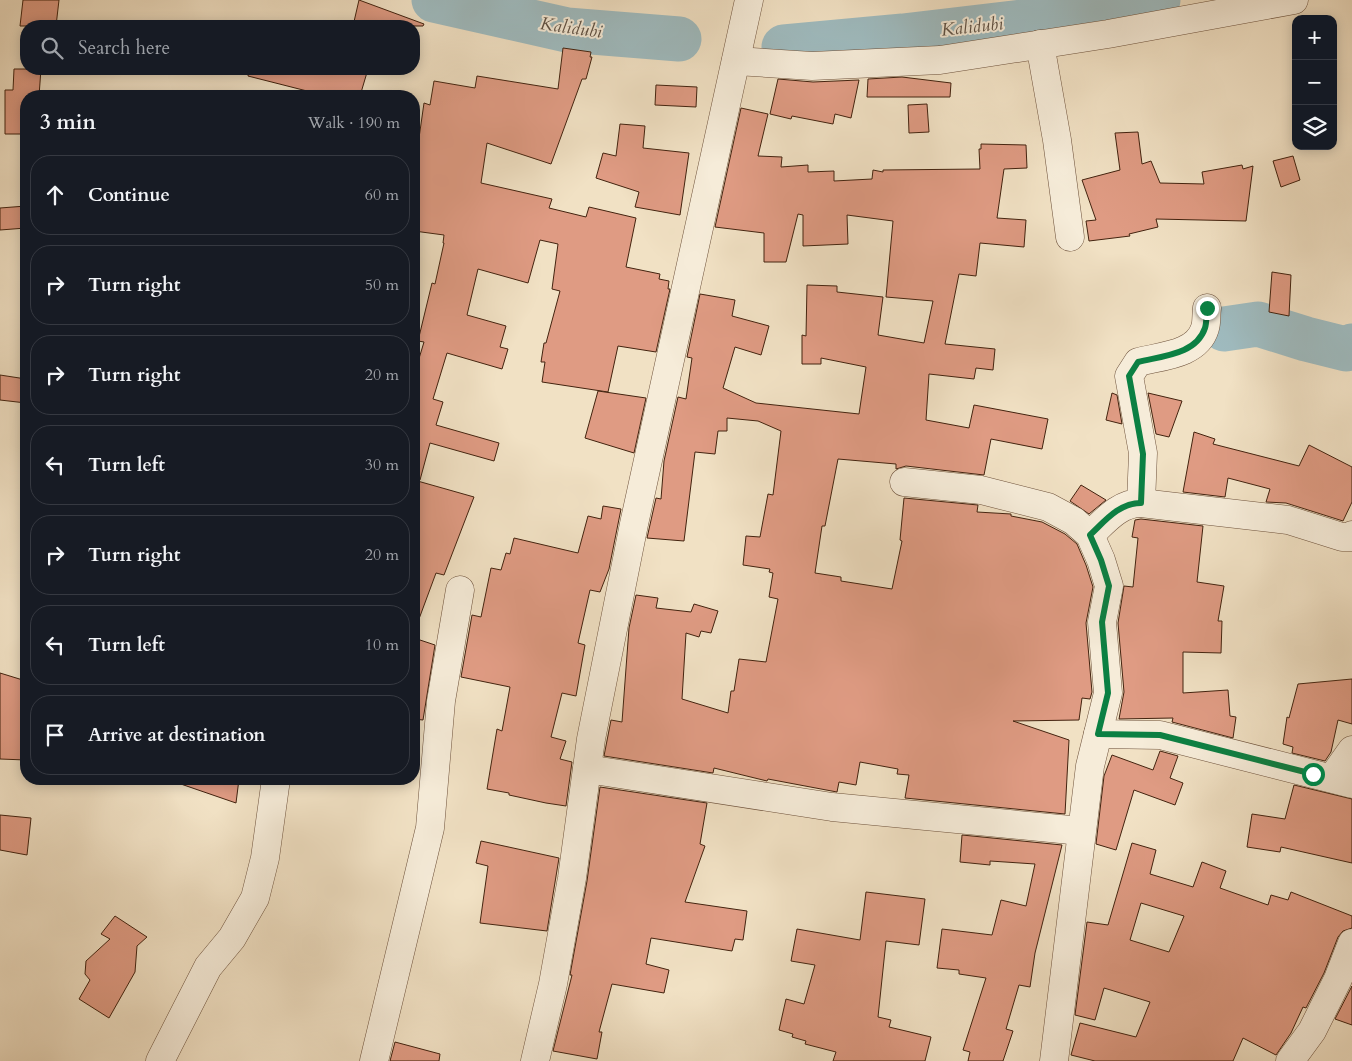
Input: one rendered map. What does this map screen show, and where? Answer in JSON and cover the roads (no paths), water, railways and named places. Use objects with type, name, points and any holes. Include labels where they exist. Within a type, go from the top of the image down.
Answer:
[{"type":"street","points":[[535,1061],[553,984],[567,907],[591,740],[634,524],[749,0]]},
{"type":"street","points":[[736,61],[812,66],[940,60],[1108,34],[1294,0]]},
{"type":"street","points":[[1040,44],[1057,140],[1070,236]]},
{"type":"street","points":[[1141,503],[1143,454],[1129,376],[1138,362],[1185,350],[1198,340],[1205,328],[1207,308]]},
{"type":"street","points":[[904,482],[981,490],[1048,508],[1074,521],[1090,535],[1101,560],[1109,586],[1102,622],[1108,693],[1090,766],[1054,1061]]},
{"type":"street","points":[[1090,535],[1120,507],[1141,503],[1288,520],[1342,537],[1351,537],[1352,535]]},
{"type":"street","points":[[374,1061],[430,828],[441,701],[460,590]]},
{"type":"street","points":[[1098,734],[1160,735],[1342,781],[1352,750]]},
{"type":"street","points":[[588,769],[832,807],[1081,831]]},
{"type":"street","points":[[160,1061],[208,967],[232,938],[255,898],[265,858],[275,785]]},
{"type":"street","points":[[1290,1061],[1312,1031],[1338,979],[1352,943]]},
{"type":"waterway","name":"Kalidubi","points":[[434,0],[567,30],[679,39]]},
{"type":"waterway","name":"Kalidubi","points":[[784,47],[903,36],[1065,17],[1158,0]]},
{"type":"waterway","points":[[1224,329],[1258,324],[1346,349],[1352,346]]}]
